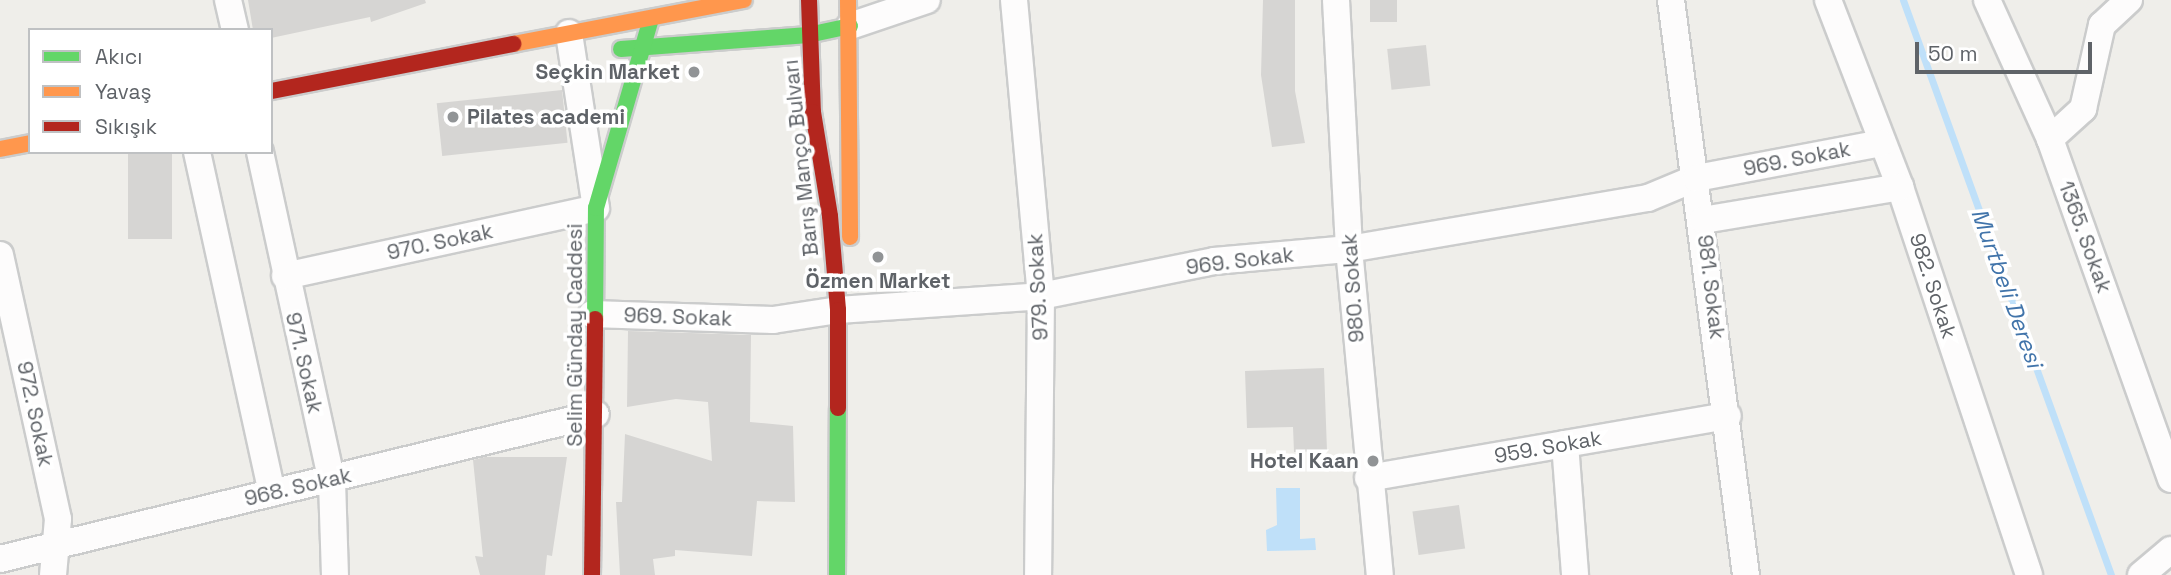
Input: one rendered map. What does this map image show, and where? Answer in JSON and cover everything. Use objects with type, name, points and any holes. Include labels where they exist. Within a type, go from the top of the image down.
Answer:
[{"type":"street","points":[[228,0],[235,28]]},
{"type":"street","points":[[585,46],[649,10],[744,0]]},
{"type":"street","name":"Barış Manço Bulvarı","points":[[809,0],[808,34],[813,112],[830,216],[838,310],[837,575]]},
{"type":"street","name":"Barış Manço Bulvarı","points":[[838,310],[850,265],[848,0]]},
{"type":"street","points":[[273,91],[445,55],[585,46],[643,47],[808,34],[850,26],[927,0]]},
{"type":"street","name":"979. Sokak","points":[[1014,0],[1041,296],[1038,575]]},
{"type":"street","name":"980. Sokak","points":[[1336,0],[1349,249],[1368,478],[1380,575]]},
{"type":"street","name":"981. Sokak","points":[[1671,0],[1703,220],[1746,575]]},
{"type":"street","name":"982. Sokak","points":[[1828,0],[1900,187],[2029,575]]},
{"type":"street","name":"1365. Sokak","points":[[1987,0],[2050,139],[2171,479]]},
{"type":"street","points":[[2050,139],[2083,109],[2102,24],[2129,0]]},
{"type":"street","name":"Selim Günday Caddesi","points":[[592,575],[596,414],[592,314],[596,208],[643,47],[649,10]]},
{"type":"street","points":[[585,46],[596,208]]},
{"type":"street","points":[[0,149],[28,143]]},
{"type":"street","name":"969. Sokak","points":[[592,314],[772,320],[838,310],[1041,296],[1214,261],[1349,249],[1648,198],[1696,178],[1881,143]]},
{"type":"street","points":[[197,154],[272,493]]},
{"type":"street","name":"971. Sokak","points":[[260,154],[331,481],[335,575]]},
{"type":"street","points":[[1703,220],[1900,187]]},
{"type":"street","name":"970. Sokak","points":[[285,276],[596,208]]},
{"type":"street","name":"972. Sokak","points":[[0,254],[58,519],[53,575]]},
{"type":"street","name":"968. Sokak","points":[[0,559],[331,481],[596,414]]},
{"type":"street","name":"959. Sokak","points":[[1368,478],[1728,416]]},
{"type":"street","points":[[1565,444],[1575,575]]},
{"type":"street","points":[[2141,575],[2171,550]]},
{"type":"water","points":[[1276,488],[1300,488],[1300,539],[1315,538],[1316,550],[1267,551],[1266,530],[1277,525]]},
{"type":"building","points":[[248,0],[425,0],[426,3],[371,22],[370,17],[273,38],[273,28],[253,28]]},
{"type":"building","points":[[1263,0],[1295,0],[1295,91],[1305,143],[1272,147],[1261,75]]},
{"type":"building","points":[[1370,0],[1397,0],[1397,22],[1370,22]]},
{"type":"building","points":[[1426,45],[1430,86],[1391,90],[1387,49]]},
{"type":"building","points":[[562,90],[568,143],[442,156],[437,103]]},
{"type":"building","points":[[128,154],[172,154],[172,239],[128,239]]},
{"type":"building","points":[[628,331],[751,335],[750,422],[793,426],[795,502],[757,501],[752,556],[675,550],[675,556],[653,559],[655,575],[620,575],[616,502],[622,502],[625,434],[712,461],[708,402],[676,399],[627,407]]},
{"type":"building","points":[[1324,368],[1327,451],[1294,452],[1293,427],[1247,428],[1245,371]]},
{"type":"building","points":[[485,457],[567,457],[552,556],[547,555],[545,575],[480,575],[475,556],[483,557],[473,460]]},
{"type":"building","points":[[1459,505],[1465,549],[1419,555],[1412,512]]},
{"type":"waterway","name":"Murtbeli Deresi","points":[[1903,0],[2111,575]]},
{"type":"traffic: fast","points":[[595,319],[596,208],[651,19]]},
{"type":"traffic: fast","points":[[621,49],[808,35],[850,26]]},
{"type":"traffic: fast","points":[[837,575],[838,408]]},
{"type":"traffic: slow","points":[[513,44],[744,0]]},
{"type":"traffic: slow","points":[[848,0],[850,237]]},
{"type":"traffic: slow","points":[[0,149],[28,143]]},
{"type":"traffic: jam","points":[[809,0],[813,112],[830,216],[838,310],[838,408]]},
{"type":"traffic: jam","points":[[273,91],[513,44]]},
{"type":"traffic: jam","points":[[592,575],[595,319]]},
{"type":"place","name":"Seçkin Market","points":[[694,72]]},
{"type":"place","name":"Pilates academi","points":[[453,117]]},
{"type":"place","name":"Özmen Market","points":[[878,257]]},
{"type":"place","name":"Hotel Kaan","points":[[1373,461]]}]
